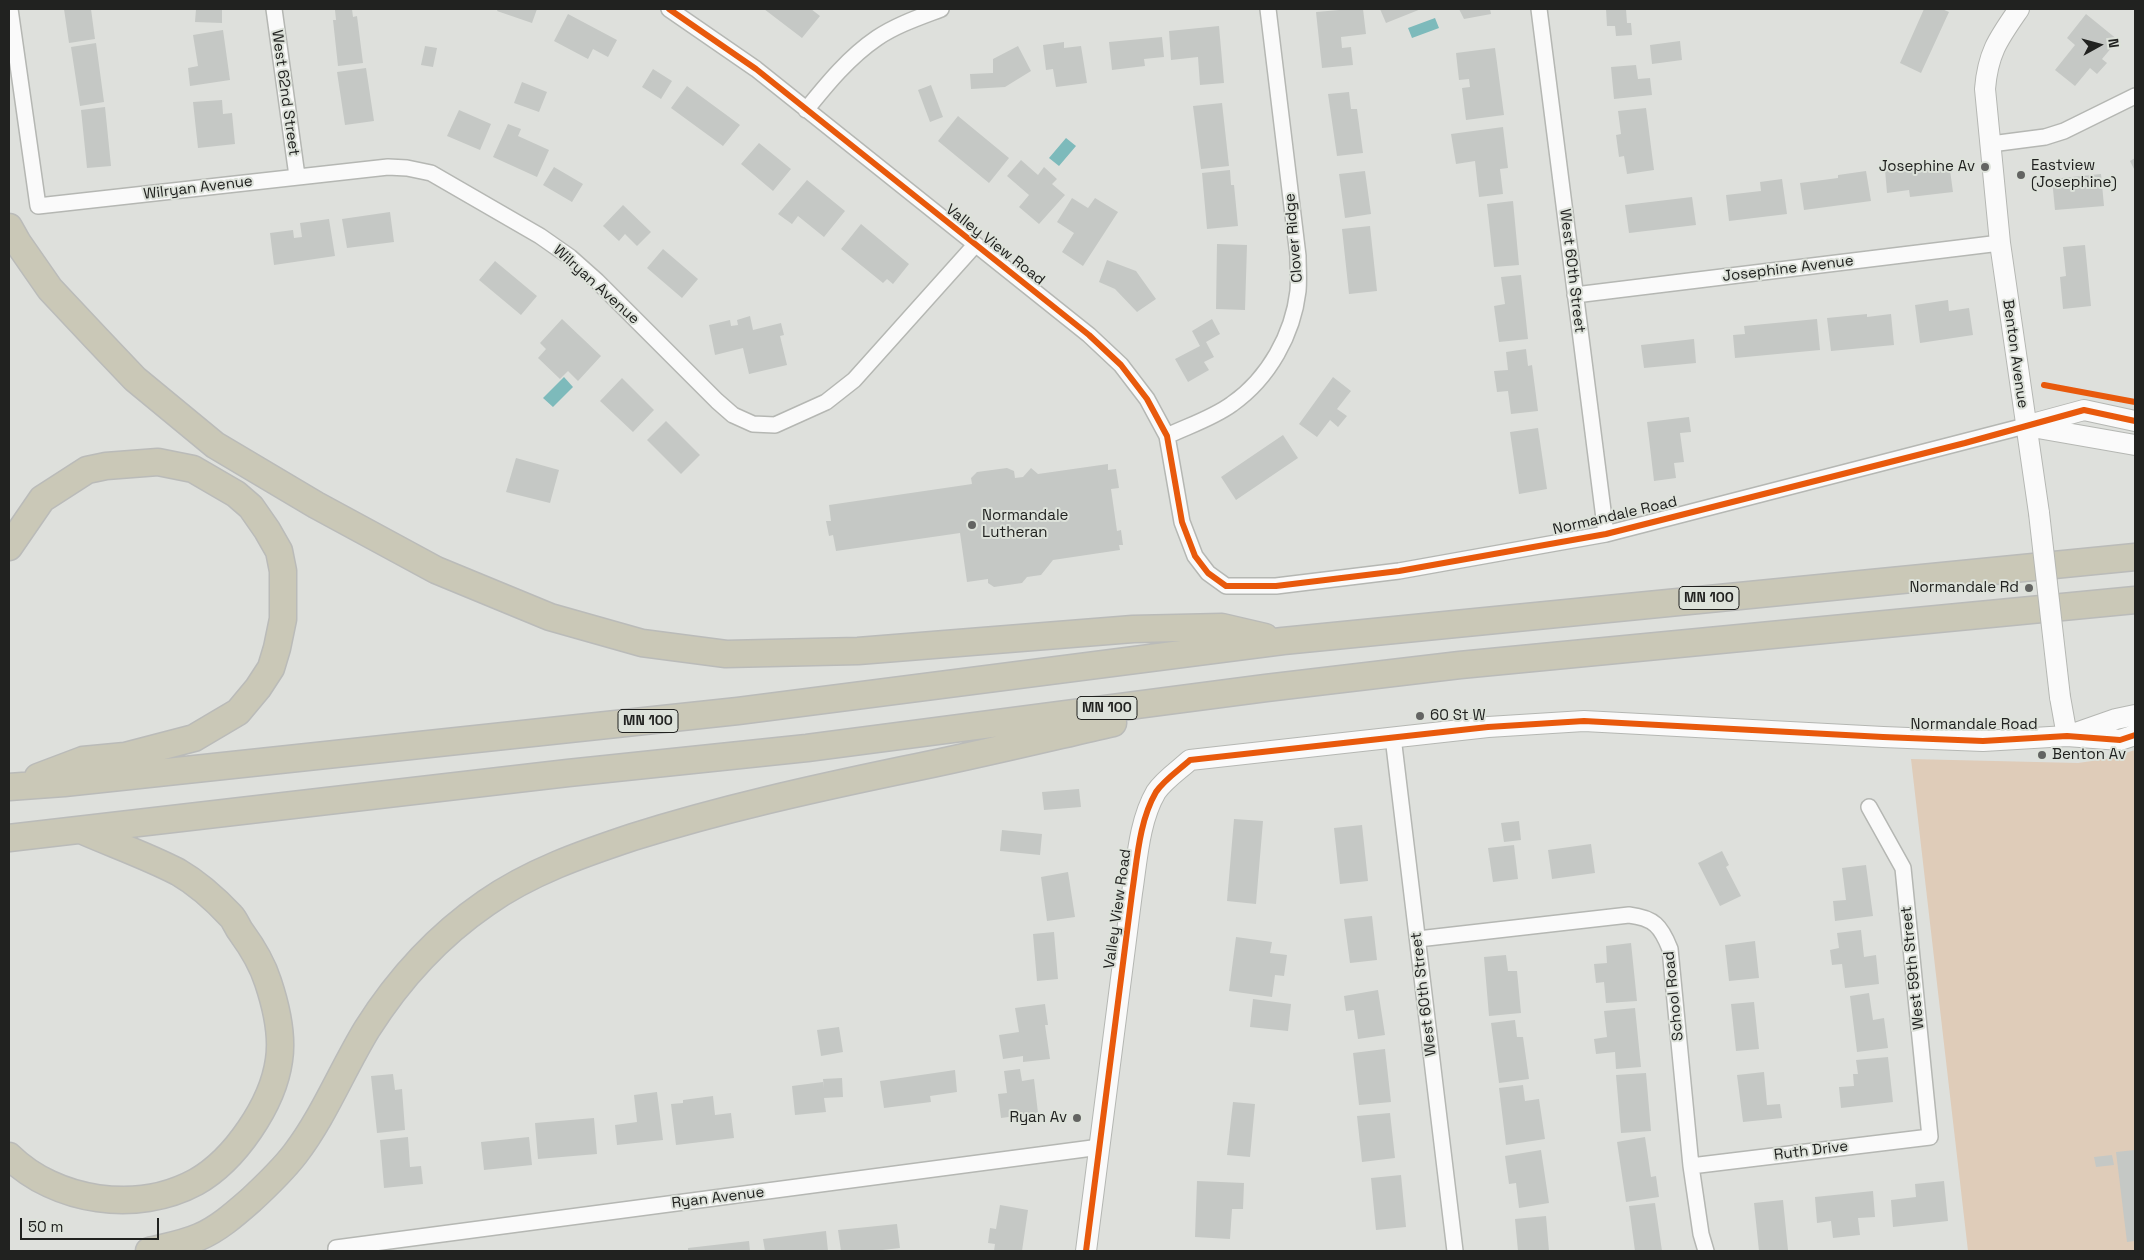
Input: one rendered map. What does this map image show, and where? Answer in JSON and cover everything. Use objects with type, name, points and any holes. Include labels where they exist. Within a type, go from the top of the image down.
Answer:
[{"type":"highway","points":[[9,227],[50,289],[96,338],[135,379],[215,445],[316,505],[436,570],[550,616],[642,643],[726,654],[858,651],[1143,629],[1222,627],[1283,641]]},
{"type":"highway","points":[[9,547],[42,498],[87,470],[143,462],[174,464],[193,469],[219,482],[251,507],[279,551],[283,572],[284,594],[283,619],[278,648],[270,668],[258,688],[238,712],[194,738],[125,756],[83,760],[10,787]]},
{"type":"highway","name":"MN 100","points":[[10,787],[64,783],[738,712],[1283,641],[2135,557]]},
{"type":"highway","name":"MN 100","points":[[15,838],[578,772],[807,748],[1266,688],[1460,665],[2135,600]]},
{"type":"highway","points":[[149,1251],[198,1238],[210,1232],[239,1212],[268,1184],[295,1154],[368,1027],[407,975],[434,944],[450,930],[485,904],[527,877],[608,846],[677,823],[788,794],[916,768],[1266,688]]},
{"type":"highway","points":[[9,1156],[40,1179],[84,1196],[118,1200],[137,1199],[184,1187],[197,1181],[210,1171],[238,1144],[256,1120],[276,1074],[280,1034],[272,993],[262,966],[233,918],[207,894],[179,873],[80,829]]},
{"type":"street","name":"Wilryan Avenue","points":[[10,9],[38,206],[388,167],[407,168],[431,174],[540,236],[570,257],[597,281],[717,401],[733,415],[753,424],[775,425],[795,417],[826,402],[854,380],[974,245]]},
{"type":"street","name":"West 62nd Street","points":[[274,9],[297,176]]},
{"type":"street","name":"Valley View Road","points":[[669,9],[756,69],[1089,336],[1121,365],[1146,399],[1166,436],[1182,522],[1195,556],[1208,573]]},
{"type":"street","points":[[806,110],[849,61],[878,37],[911,20],[941,9]]},
{"type":"street","name":"Clover Ridge","points":[[1166,436],[1233,404],[1258,381],[1279,353],[1291,322],[1298,290],[1298,256],[1268,9]]},
{"type":"street","name":"West 60th Street","points":[[1539,9],[1606,534]]},
{"type":"street","name":"Benton Avenue","points":[[2020,9],[1993,50],[1987,69],[1985,88],[2000,243],[2039,513],[2060,697],[2067,736]]},
{"type":"street","points":[[1991,144],[2045,137],[2064,132],[2135,96]]},
{"type":"street","name":"Josephine Avenue","points":[[1575,294],[2000,243]]},
{"type":"street","points":[[2025,426],[2084,410],[2135,421]]},
{"type":"street","points":[[2025,426],[2135,445]]},
{"type":"street","name":"Normandale Road","points":[[1208,573],[1226,586],[1276,586],[1399,571],[1606,534],[2025,426]]},
{"type":"street","name":"Normandale Road","points":[[2067,736],[2116,719],[2135,715]]},
{"type":"street","name":"Normandale Road","points":[[1393,737],[1488,727],[1584,721],[1883,738],[1973,740],[2067,736],[2120,740],[2135,735]]},
{"type":"street","name":"Valley View Road","points":[[1086,1251],[1134,877],[1140,842],[1150,805],[1158,790],[1190,760],[1393,737]]},
{"type":"street","name":"West 60th Street","points":[[1393,737],[1455,1251]]},
{"type":"street","name":"West 59th Street","points":[[1869,807],[1903,868],[1930,1136]]},
{"type":"street","name":"School Road","points":[[1418,939],[1629,915],[1643,917],[1656,924],[1664,934],[1670,949],[1691,1166],[1701,1234],[1706,1251]]},
{"type":"street","name":"Ruth Drive","points":[[1691,1166],[1930,1136]]},
{"type":"street","name":"Ryan Avenue","points":[[336,1250],[1100,1147]]},
{"type":"shaded area","points":[[2135,750],[2135,1251],[1968,1251],[1911,759],[2078,763],[2106,759]]},
{"type":"water","points":[[1435,18],[1439,28],[1412,38],[1408,28]]},
{"type":"water","points":[[1066,138],[1076,146],[1059,166],[1049,158]]},
{"type":"water","points":[[564,377],[573,387],[553,407],[543,398]]},
{"type":"building","points":[[64,9],[91,9],[95,39],[69,43]]},
{"type":"building","points":[[196,9],[222,9],[222,23],[195,22]]},
{"type":"building","points":[[352,9],[353,17],[357,16],[363,63],[338,66],[333,20],[336,20],[335,10]]},
{"type":"building","points":[[498,9],[537,9],[532,23],[497,11]]},
{"type":"building","points":[[764,9],[811,9],[820,16],[802,38]]},
{"type":"building","points":[[1363,9],[1366,34],[1341,37],[1342,48],[1351,47],[1353,65],[1322,68],[1316,12]]},
{"type":"building","points":[[1380,9],[1421,9],[1386,23]]},
{"type":"building","points":[[1459,9],[1490,9],[1491,14],[1464,19]]},
{"type":"building","points":[[1606,9],[1626,9],[1627,23],[1631,23],[1632,35],[1616,36],[1615,26],[1607,26]]},
{"type":"building","points":[[1924,9],[1942,9],[1949,12],[1921,73],[1900,63]]},
{"type":"building","points":[[568,14],[617,40],[608,57],[593,49],[588,59],[554,41]]},
{"type":"building","points":[[2086,14],[2118,40],[2102,59],[2107,63],[2097,74],[2090,68],[2075,86],[2055,70],[2075,45],[2067,38]]},
{"type":"building","points":[[1219,26],[1224,83],[1200,85],[1198,57],[1171,60],[1169,31]]},
{"type":"building","points":[[223,30],[230,80],[190,86],[188,68],[198,66],[193,35]]},
{"type":"building","points":[[1162,37],[1164,57],[1144,59],[1145,66],[1112,70],[1109,42]]},
{"type":"building","points":[[1680,41],[1682,60],[1652,64],[1650,45]]},
{"type":"building","points":[[1064,42],[1064,48],[1081,46],[1087,83],[1056,87],[1053,69],[1046,70],[1043,45]]},
{"type":"building","points":[[96,43],[104,102],[80,106],[71,47]]},
{"type":"building","points":[[425,46],[437,48],[433,67],[421,65]]},
{"type":"building","points":[[1018,46],[1031,71],[1005,87],[971,89],[970,74],[993,73],[993,59]]},
{"type":"building","points":[[1495,48],[1504,115],[1466,120],[1462,88],[1470,87],[1469,79],[1459,80],[1456,53]]},
{"type":"building","points":[[1636,65],[1638,79],[1650,78],[1652,95],[1614,99],[1611,67]]},
{"type":"building","points":[[366,68],[374,121],[345,125],[337,72]]},
{"type":"building","points":[[653,69],[672,81],[661,99],[642,87]]},
{"type":"building","points":[[522,82],[547,92],[539,112],[514,103]]},
{"type":"building","points":[[931,85],[943,117],[930,122],[918,90]]},
{"type":"building","points":[[687,86],[740,125],[723,146],[671,108]]},
{"type":"building","points":[[1349,92],[1351,109],[1357,109],[1363,153],[1337,156],[1328,94]]},
{"type":"building","points":[[222,100],[223,114],[232,113],[235,144],[198,148],[193,102]]},
{"type":"building","points":[[1222,103],[1229,166],[1201,169],[1193,106]]},
{"type":"building","points":[[105,107],[111,166],[87,168],[81,110]]},
{"type":"building","points":[[1646,108],[1654,170],[1627,174],[1624,156],[1619,157],[1616,135],[1621,134],[1618,111]]},
{"type":"building","points":[[459,110],[491,124],[480,150],[447,136]]},
{"type":"building","points":[[958,116],[1009,158],[989,183],[938,141]]},
{"type":"building","points":[[508,124],[521,129],[518,136],[549,150],[537,177],[493,157]]},
{"type":"building","points":[[1503,127],[1508,168],[1500,169],[1503,194],[1479,197],[1475,161],[1456,164],[1451,134]]},
{"type":"building","points":[[759,143],[791,169],[773,191],[741,164]]},
{"type":"building","points":[[2135,158],[2135,171],[2130,161]]},
{"type":"building","points":[[1021,160],[1038,175],[1044,167],[1057,179],[1052,184],[1065,195],[1039,224],[1019,207],[1029,195],[1007,176]]},
{"type":"building","points":[[1949,163],[1953,192],[1910,197],[1909,190],[1887,193],[1885,170]]},
{"type":"building","points":[[554,167],[583,184],[572,202],[543,185]]},
{"type":"building","points":[[1230,170],[1231,185],[1234,185],[1238,226],[1207,229],[1202,173]]},
{"type":"building","points":[[1365,171],[1371,214],[1345,218],[1339,174]]},
{"type":"building","points":[[1866,171],[1871,201],[1804,210],[1800,183],[1838,178],[1838,175]]},
{"type":"building","points":[[2101,174],[2104,206],[2055,210],[2052,179]]},
{"type":"building","points":[[1782,179],[1787,214],[1729,221],[1726,195],[1761,191],[1760,182]]},
{"type":"building","points":[[807,180],[845,211],[824,237],[798,216],[792,224],[778,214]]},
{"type":"building","points":[[1692,197],[1696,225],[1629,233],[1625,205]]},
{"type":"building","points":[[1072,198],[1088,208],[1095,198],[1118,212],[1083,266],[1062,252],[1074,233],[1057,222]]},
{"type":"building","points":[[1513,201],[1519,265],[1494,267],[1487,204]]},
{"type":"building","points":[[623,205],[651,232],[637,246],[625,234],[619,241],[603,226]]},
{"type":"building","points":[[390,212],[394,242],[347,248],[342,219]]},
{"type":"building","points":[[329,219],[335,256],[274,265],[270,233],[293,230],[294,238],[302,237],[300,223]]},
{"type":"building","points":[[861,224],[909,264],[893,284],[887,279],[883,283],[841,249]]},
{"type":"building","points":[[1370,226],[1377,291],[1349,294],[1342,229]]},
{"type":"building","points":[[1217,244],[1247,245],[1245,310],[1216,309]]},
{"type":"building","points":[[2085,245],[2091,306],[2063,309],[2060,277],[2066,276],[2063,247]]},
{"type":"building","points":[[663,249],[698,279],[682,298],[647,268]]},
{"type":"building","points":[[1107,260],[1136,271],[1156,299],[1137,312],[1115,289],[1099,282]]},
{"type":"building","points":[[495,261],[537,296],[521,315],[479,280]]},
{"type":"building","points":[[1521,275],[1528,339],[1499,342],[1494,306],[1505,304],[1501,277]]},
{"type":"building","points":[[1948,300],[1949,311],[1969,308],[1973,335],[1920,343],[1915,305]]},
{"type":"building","points":[[1867,314],[1867,317],[1891,314],[1894,345],[1831,351],[1827,318]]},
{"type":"building","points":[[750,316],[753,330],[781,323],[784,335],[780,336],[787,365],[749,374],[743,348],[715,355],[709,325],[730,320],[731,326],[738,325],[737,320]]},
{"type":"building","points":[[562,319],[601,356],[578,381],[568,371],[560,379],[538,358],[546,349],[540,343]]},
{"type":"building","points":[[1212,319],[1220,334],[1206,342],[1214,357],[1204,362],[1209,370],[1188,382],[1175,359],[1200,346],[1192,331]]},
{"type":"building","points":[[1817,319],[1820,350],[1735,358],[1733,335],[1745,334],[1744,326]]},
{"type":"building","points":[[1694,339],[1696,363],[1644,368],[1641,345]]},
{"type":"building","points":[[1526,349],[1528,366],[1532,365],[1538,411],[1511,414],[1508,391],[1497,392],[1494,371],[1508,370],[1506,352]]},
{"type":"building","points":[[1333,377],[1351,391],[1337,409],[1347,416],[1338,427],[1330,420],[1317,437],[1299,424]]},
{"type":"building","points":[[622,378],[654,410],[633,432],[600,401]]},
{"type":"building","points":[[1689,417],[1691,432],[1680,433],[1684,462],[1674,463],[1676,478],[1654,481],[1647,422]]},
{"type":"building","points":[[666,421],[700,455],[681,474],[647,440]]},
{"type":"building","points":[[1538,428],[1547,489],[1519,494],[1510,432]]},
{"type":"building","points":[[1283,435],[1298,458],[1236,500],[1221,477]]},
{"type":"building","points":[[516,458],[559,470],[550,503],[506,492]]},
{"type":"building","name":"Normandale Lutheran","points":[[1108,464],[1108,470],[1116,469],[1119,488],[1111,489],[1117,531],[1121,530],[1123,545],[1119,545],[1120,550],[1053,560],[1041,575],[1027,577],[1022,583],[994,587],[988,583],[988,579],[967,582],[960,533],[836,551],[833,535],[829,536],[826,521],[831,521],[829,505],[972,484],[971,478],[977,472],[1007,468],[1014,471],[1015,478],[1023,477],[1031,468],[1038,474]]},
{"type":"building","points":[[1079,789],[1081,807],[1044,810],[1042,792]]},
{"type":"building","points":[[1234,819],[1263,821],[1256,904],[1227,901]]},
{"type":"building","points":[[1519,821],[1521,840],[1504,842],[1501,823]]},
{"type":"building","points":[[1362,825],[1368,881],[1340,884],[1334,828]]},
{"type":"building","points":[[1002,830],[1042,834],[1040,855],[1000,851]]},
{"type":"building","points":[[1591,844],[1595,873],[1552,879],[1548,850]]},
{"type":"building","points":[[1514,845],[1518,879],[1493,882],[1488,848]]},
{"type":"building","points":[[1722,851],[1729,865],[1726,867],[1741,896],[1720,906],[1698,863]]},
{"type":"building","points":[[1866,865],[1873,916],[1835,921],[1833,901],[1846,900],[1842,868]]},
{"type":"building","points":[[1068,872],[1075,917],[1047,921],[1041,877]]},
{"type":"building","points":[[1372,916],[1377,960],[1350,963],[1344,919]]},
{"type":"building","points":[[1861,930],[1864,957],[1876,955],[1879,984],[1845,988],[1842,964],[1832,965],[1830,950],[1839,948],[1837,933]]},
{"type":"building","points":[[1054,932],[1058,979],[1037,981],[1033,934]]},
{"type":"building","points":[[1236,937],[1272,942],[1270,953],[1287,955],[1284,976],[1275,975],[1272,997],[1229,991]]},
{"type":"building","points":[[1755,941],[1759,978],[1729,981],[1725,945]]},
{"type":"building","points":[[1631,943],[1637,1001],[1606,1003],[1604,982],[1596,983],[1594,964],[1607,963],[1606,946]]},
{"type":"building","points":[[1506,955],[1508,971],[1517,971],[1521,1013],[1489,1016],[1484,957]]},
{"type":"building","points":[[1378,990],[1385,1035],[1358,1039],[1354,1010],[1346,1011],[1344,996]]},
{"type":"building","points":[[1869,993],[1873,1020],[1884,1018],[1888,1048],[1857,1052],[1850,996]]},
{"type":"building","points":[[1253,999],[1291,1004],[1288,1031],[1250,1027]]},
{"type":"building","points":[[1754,1002],[1759,1049],[1736,1051],[1731,1004]]},
{"type":"building","points":[[1045,1004],[1048,1025],[1045,1025],[1050,1059],[1023,1062],[1023,1056],[1003,1059],[999,1035],[1019,1032],[1015,1008]]},
{"type":"building","points":[[1635,1008],[1641,1067],[1616,1069],[1615,1052],[1596,1054],[1594,1039],[1607,1037],[1604,1011]]},
{"type":"building","points":[[1515,1020],[1517,1037],[1523,1037],[1529,1079],[1499,1083],[1491,1023]]},
{"type":"building","points":[[839,1027],[843,1052],[821,1056],[817,1030]]},
{"type":"building","points":[[1385,1049],[1391,1102],[1359,1105],[1353,1053]]},
{"type":"building","points":[[1888,1057],[1893,1102],[1841,1108],[1839,1087],[1854,1086],[1853,1074],[1858,1074],[1856,1060]]},
{"type":"building","points":[[1020,1069],[1022,1081],[1034,1079],[1038,1113],[1001,1118],[998,1094],[1007,1093],[1004,1071]]},
{"type":"building","points":[[955,1070],[957,1092],[930,1096],[931,1102],[884,1108],[880,1081]]},
{"type":"building","points":[[1764,1072],[1767,1105],[1780,1104],[1782,1118],[1743,1122],[1737,1075]]},
{"type":"building","points":[[1646,1073],[1651,1131],[1621,1133],[1616,1075]]},
{"type":"building","points":[[393,1074],[395,1090],[402,1089],[405,1130],[377,1133],[371,1076]]},
{"type":"building","points":[[842,1078],[843,1097],[824,1098],[826,1112],[795,1115],[792,1086],[823,1082],[824,1089],[823,1079]]},
{"type":"building","points":[[1523,1085],[1525,1101],[1539,1099],[1545,1139],[1506,1145],[1499,1088]]},
{"type":"building","points":[[657,1092],[663,1140],[617,1145],[615,1125],[637,1122],[634,1095]]},
{"type":"building","points":[[713,1096],[715,1115],[731,1113],[734,1138],[676,1145],[671,1104],[683,1103],[683,1100]]},
{"type":"building","points":[[1233,1102],[1255,1104],[1250,1157],[1227,1155]]},
{"type":"building","points":[[1390,1113],[1395,1158],[1362,1162],[1357,1116]]},
{"type":"building","points":[[594,1118],[597,1154],[538,1159],[535,1123]]},
{"type":"building","points":[[408,1137],[410,1167],[421,1166],[423,1184],[384,1188],[380,1140]]},
{"type":"building","points":[[529,1137],[532,1165],[484,1170],[481,1142]]},
{"type":"building","points":[[1645,1137],[1651,1177],[1656,1176],[1659,1197],[1626,1202],[1617,1142]]},
{"type":"building","points":[[1541,1150],[1549,1203],[1519,1208],[1516,1183],[1509,1184],[1505,1156]]},
{"type":"building","points":[[2135,1150],[2135,1241],[2127,1242],[2116,1152]]},
{"type":"building","points":[[2112,1155],[2114,1165],[2096,1167],[2094,1157]]},
{"type":"building","points":[[1401,1175],[1406,1227],[1376,1230],[1371,1178]]},
{"type":"building","points":[[1197,1181],[1244,1183],[1243,1209],[1232,1209],[1230,1239],[1195,1237]]},
{"type":"building","points":[[1944,1181],[1948,1221],[1893,1227],[1891,1200],[1916,1197],[1915,1184]]},
{"type":"building","points":[[1873,1191],[1875,1217],[1858,1218],[1860,1235],[1833,1238],[1831,1221],[1817,1223],[1815,1197]]},
{"type":"building","points":[[1783,1200],[1788,1250],[1759,1251],[1754,1203]]},
{"type":"building","points":[[1655,1203],[1662,1251],[1635,1251],[1629,1206]]},
{"type":"building","points":[[1000,1205],[1028,1210],[1022,1251],[994,1251],[995,1244],[988,1243],[990,1228],[996,1229]]},
{"type":"building","points":[[1546,1216],[1549,1251],[1518,1251],[1515,1219]]},
{"type":"building","points":[[897,1224],[900,1248],[874,1251],[841,1251],[838,1230]]},
{"type":"building","points":[[826,1231],[828,1251],[765,1251],[763,1239]]},
{"type":"building","points":[[749,1241],[750,1251],[688,1251],[688,1248]]},
{"type":"cycle path","points":[[669,9],[756,69],[1089,335],[1121,365],[1147,399],[1167,436],[1182,522],[1195,556],[1208,573],[1226,586],[1276,586],[1399,571],[1606,534],[1965,443],[2084,410],[2135,421]]},
{"type":"cycle path","points":[[2044,385],[2135,402]]},
{"type":"cycle path","points":[[1086,1251],[1142,828],[1150,803],[1156,792],[1167,779],[1190,760],[1488,727],[1584,721],[1983,741],[2067,736],[2120,740],[2135,735]]},
{"type":"place","name":"Josephine Av","points":[[1985,167]]},
{"type":"place","name":"Eastview (Josephine)","points":[[2021,175]]},
{"type":"place","name":"Normandale Lutheran","points":[[972,525]]},
{"type":"place","name":"Normandale Rd","points":[[2029,588]]},
{"type":"place","name":"60 St W","points":[[1420,716]]},
{"type":"place","name":"Benton Av","points":[[2042,755]]},
{"type":"place","name":"Ryan Av","points":[[1077,1118]]}]
